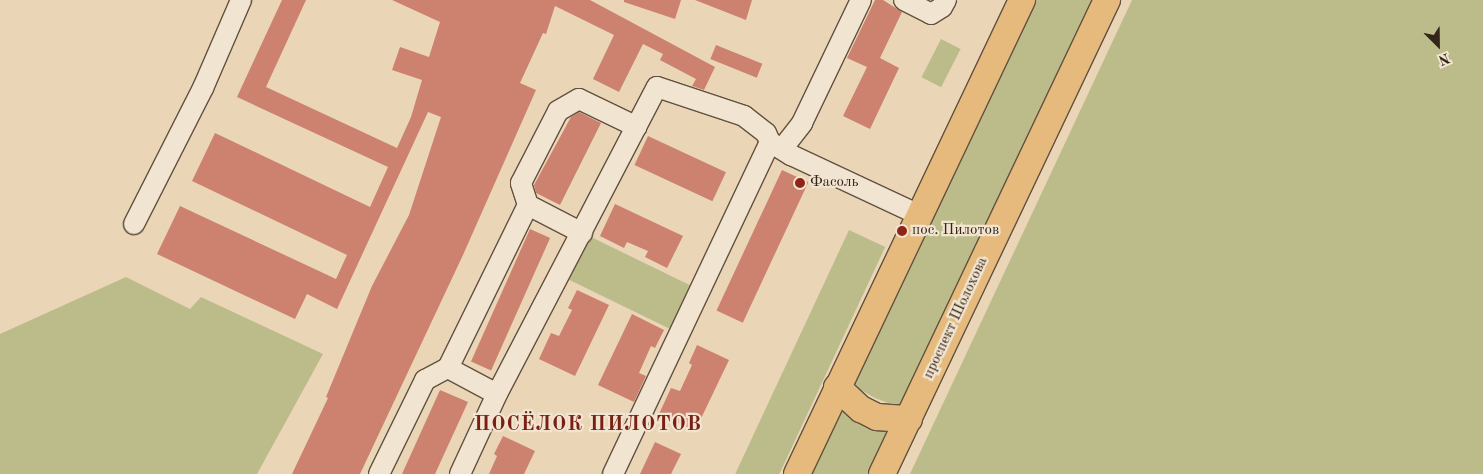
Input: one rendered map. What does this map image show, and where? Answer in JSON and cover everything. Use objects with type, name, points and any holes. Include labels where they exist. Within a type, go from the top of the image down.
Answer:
[{"type":"main road","points":[[797,474],[1022,0]]},
{"type":"main road","name":"проспект Шолохова","points":[[882,474],[1107,0]]},
{"type":"main road","points":[[838,387],[861,409],[878,417],[908,419]]},
{"type":"lane","points":[[134,224],[203,88],[241,0]]},
{"type":"lane","points":[[614,474],[776,145],[802,123],[861,0]]},
{"type":"lane","points":[[904,0],[930,14],[942,7],[946,0]]},
{"type":"lane","points":[[460,474],[497,394],[657,87],[744,116],[766,133],[776,145],[919,215]]},
{"type":"lane","points":[[379,474],[425,380],[448,368],[528,205],[522,183],[558,111],[579,100],[637,127]]},
{"type":"lane","points":[[528,205],[582,233]]},
{"type":"lane","points":[[448,368],[497,394]]},
{"type":"green space","points":[[1030,0],[1099,0],[906,405],[891,404],[861,390],[850,379]]},
{"type":"green space","points":[[1132,0],[1483,0],[1483,474],[910,474]]},
{"type":"green space","points":[[941,39],[961,49],[941,87],[921,77]]},
{"type":"green space","points":[[849,230],[885,247],[779,474],[735,474]]},
{"type":"green space","points":[[587,235],[696,288],[675,331],[566,278]]},
{"type":"green space","points":[[126,277],[190,309],[201,297],[323,354],[257,474],[0,474],[0,334]]},
{"type":"green space","points":[[840,405],[893,428],[870,474],[808,474]]},
{"type":"building","points":[[282,0],[306,0],[266,87],[397,148],[411,117],[422,80],[392,70],[400,47],[429,57],[440,22],[392,0],[590,0],[715,67],[704,90],[692,86],[696,79],[660,60],[663,54],[643,44],[619,92],[593,79],[614,35],[555,6],[546,34],[543,33],[520,83],[536,90],[463,255],[360,474],[292,474],[328,398],[326,397],[372,286],[409,215],[441,117],[428,112],[337,309],[307,294],[295,319],[157,254],[180,206],[336,279],[347,255],[192,181],[215,133],[370,207],[388,167],[237,97]]},
{"type":"building","points":[[624,0],[681,0],[675,19],[624,2]]},
{"type":"building","points":[[695,0],[752,0],[746,20]]},
{"type":"building","points":[[875,0],[883,0],[902,12],[880,58],[899,68],[870,129],[843,116],[867,67],[847,58]]},
{"type":"building","points":[[716,45],[762,64],[757,78],[710,59]]},
{"type":"building","points":[[579,112],[601,123],[560,205],[536,193],[534,185],[571,117]]},
{"type":"building","points":[[648,136],[726,172],[712,201],[634,165]]},
{"type":"building","points":[[782,170],[808,182],[743,323],[716,310]]},
{"type":"building","points":[[615,204],[683,236],[667,268],[645,257],[648,251],[627,242],[624,248],[600,236]]},
{"type":"building","points":[[530,229],[550,238],[491,370],[471,361]]},
{"type":"building","points":[[577,290],[609,305],[575,376],[539,359],[551,333],[559,336],[572,310],[568,308]]},
{"type":"building","points":[[632,314],[664,330],[655,348],[651,346],[639,373],[646,376],[634,402],[598,385]]},
{"type":"building","points":[[697,345],[729,360],[695,431],[659,414],[671,388],[680,391],[692,365],[689,363]]},
{"type":"building","points":[[440,390],[468,402],[435,474],[402,474]]},
{"type":"building","points":[[503,436],[535,451],[524,474],[489,474],[497,456],[494,454]]},
{"type":"building","points":[[655,442],[681,454],[671,474],[640,474]]},
{"type":"place","name":"Фасоль","points":[[800,183]]},
{"type":"place","name":"пос. Пилотов","points":[[902,231]]},
{"type":"district","name":"ПОСЁЛОК ПИЛОТОВ","points":[[588,425]]}]
